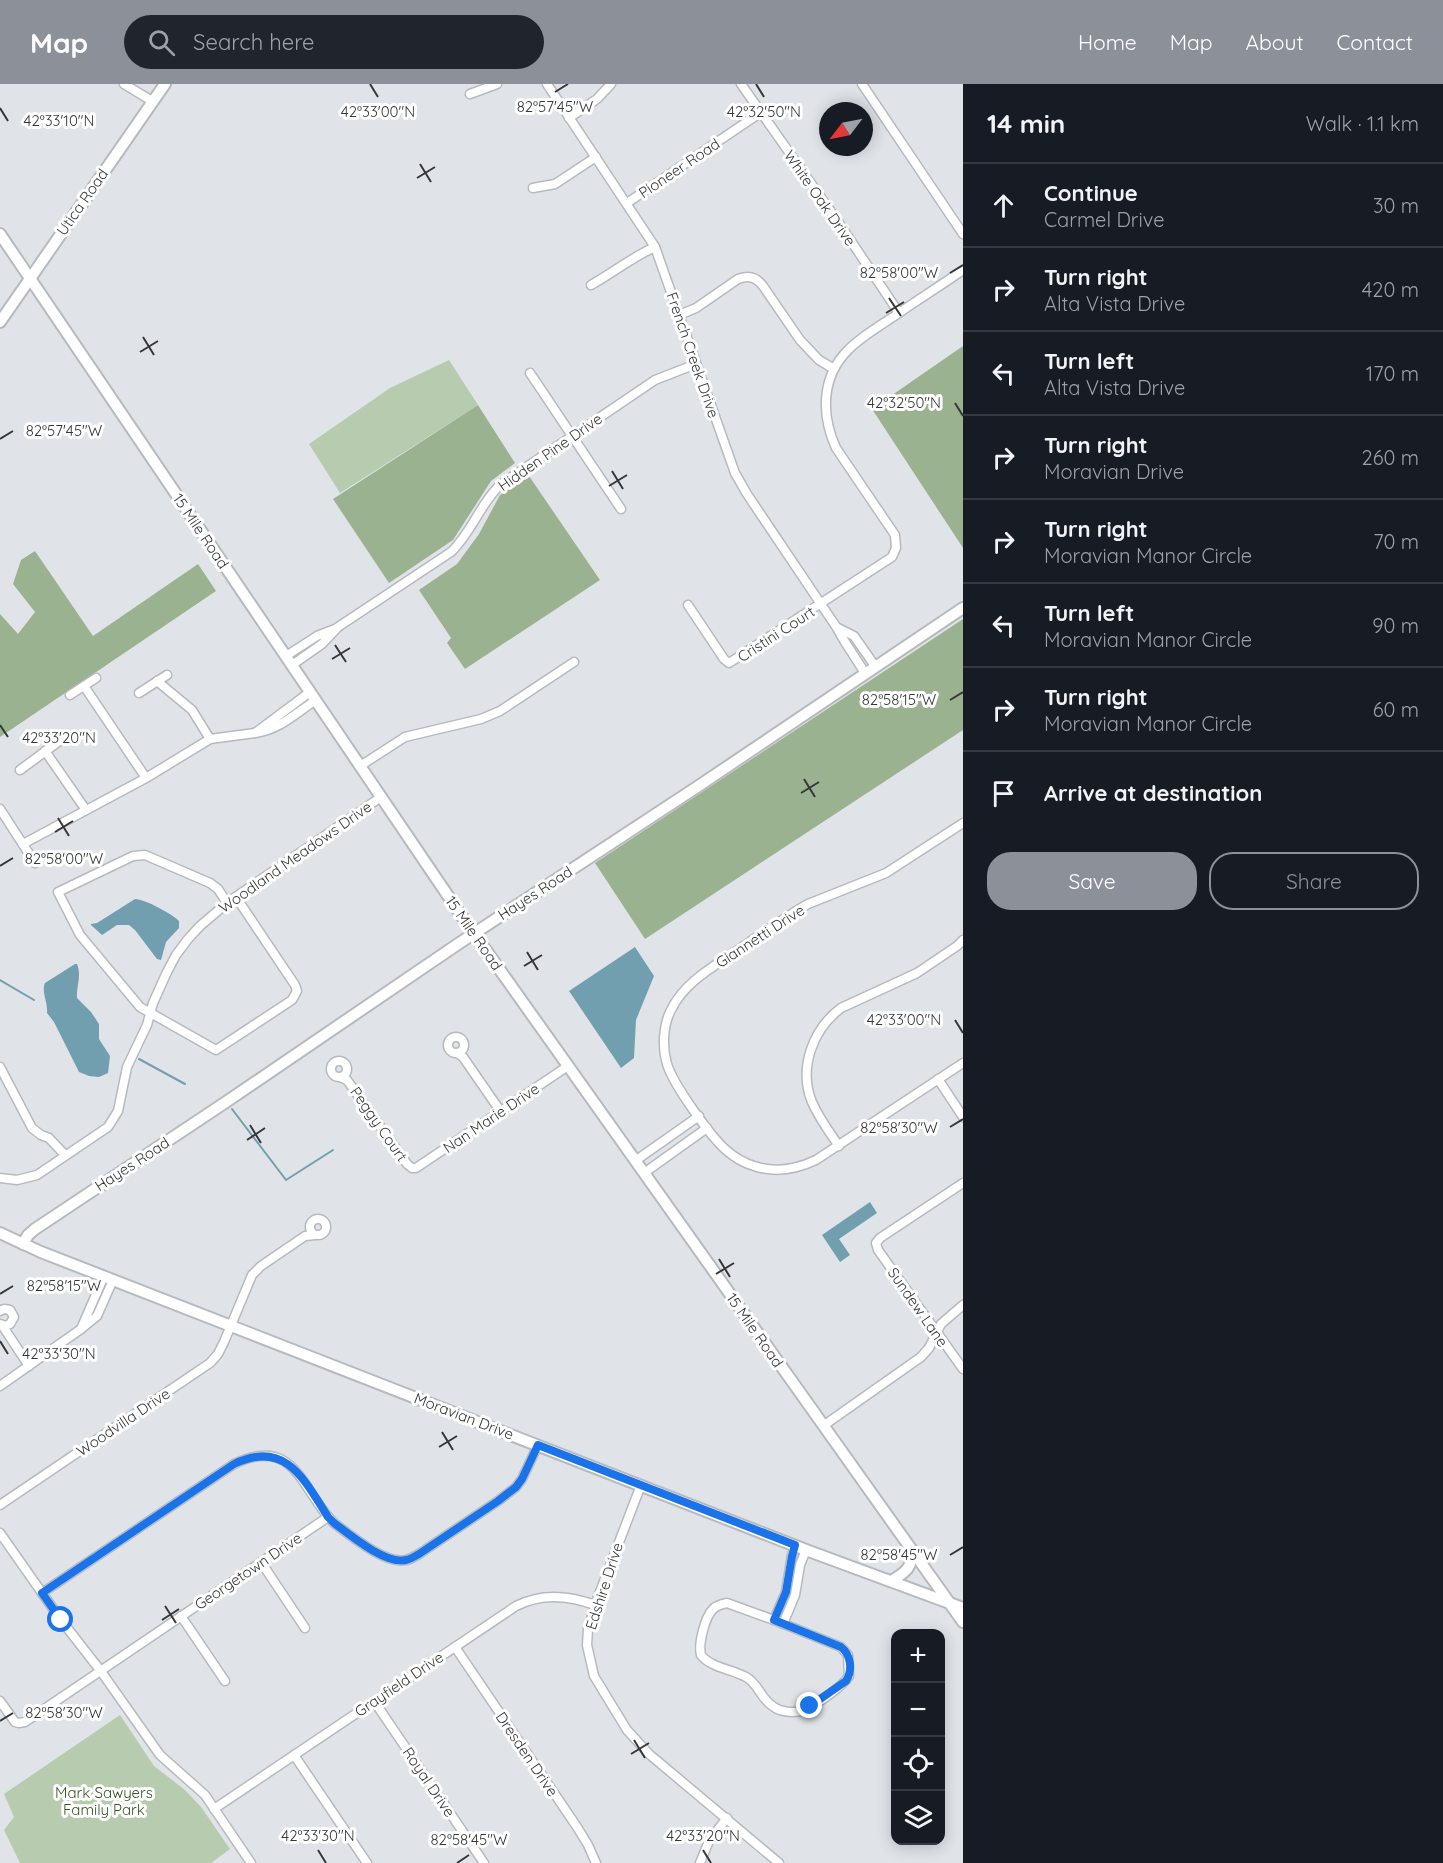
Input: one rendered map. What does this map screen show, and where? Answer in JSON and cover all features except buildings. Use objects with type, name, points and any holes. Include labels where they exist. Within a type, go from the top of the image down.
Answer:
[{"type":"street","points":[[124,84],[152,101]]},
{"type":"street","name":"Utica Road","points":[[0,322],[165,84]]},
{"type":"street","points":[[470,94],[496,84]]},
{"type":"street","name":"French Creek Drive","points":[[547,84],[655,247],[735,473],[865,673]]},
{"type":"street","points":[[569,117],[597,99],[611,84]]},
{"type":"street","name":"White Oak Drive","points":[[741,84],[899,313]]},
{"type":"street","points":[[862,84],[963,234]]},
{"type":"street","name":"Pioneer Road","points":[[627,203],[760,113]]},
{"type":"street","points":[[533,188],[555,184],[596,157]]},
{"type":"street","name":"15 Mile Road","points":[[0,234],[474,933],[963,1622]]},
{"type":"street","points":[[591,285],[627,261],[655,247]]},
{"type":"street","points":[[822,604],[886,562],[892,557],[896,548],[895,535],[836,448],[828,428],[827,388],[834,369],[841,358],[858,342],[963,270]]},
{"type":"street","points":[[679,315],[696,308],[738,279],[752,277],[763,286],[808,350],[834,369]]},
{"type":"street","name":"Hidden Pine Drive","points":[[289,661],[322,644],[338,627],[451,552],[467,535],[489,498],[500,485],[655,380],[696,364]]},
{"type":"street","points":[[530,373],[621,509]]},
{"type":"street","name":"Cristini Court","points":[[688,605],[729,663],[822,604]]},
{"type":"street","name":"Hayes Road","points":[[23,1244],[35,1229],[474,933],[697,787],[963,608]]},
{"type":"street","name":"French Creek Drive","points":[[837,628],[854,636],[875,666]]},
{"type":"street","points":[[360,766],[405,737],[481,719],[500,711],[574,662]]},
{"type":"street","points":[[139,693],[167,675]]},
{"type":"street","points":[[70,694],[96,678]]},
{"type":"street","points":[[157,681],[196,715],[210,739]]},
{"type":"street","points":[[84,686],[146,778]]},
{"type":"street","points":[[23,844],[146,778],[210,739],[267,731],[276,727],[313,696]]},
{"type":"street","points":[[20,770],[66,736]]},
{"type":"street","points":[[45,751],[86,810]]},
{"type":"street","name":"Woodland Meadows Drive","points":[[0,1178],[18,1180],[30,1178],[100,1134],[118,1111],[127,1067],[153,1003],[176,955],[200,926],[227,903],[381,797]]},
{"type":"street","points":[[0,809],[35,862]]},
{"type":"street","name":"Giannetti Drive","points":[[962,826],[886,873],[808,904],[693,980],[677,999],[670,1012],[664,1050],[674,1079],[719,1143],[732,1155],[752,1166],[771,1170],[806,1165],[839,1146],[963,1062]]},
{"type":"street","points":[[227,903],[218,889],[210,883],[140,854],[58,892],[80,935],[140,1007],[216,1050],[295,998],[297,991],[236,897]]},
{"type":"street","points":[[839,1146],[817,1112],[809,1092],[807,1065],[819,1031],[841,1008],[917,974],[963,940]]},
{"type":"street","points":[[461,1053],[501,1112]]},
{"type":"street","name":"Nan Marie Drive","points":[[412,1168],[419,1166],[568,1066]]},
{"type":"street","points":[[0,1067],[32,1128],[40,1135],[49,1138],[65,1155]]},
{"type":"street","name":"Peggy Court","points":[[345,1076],[412,1168]]},
{"type":"street","points":[[938,1079],[963,1117]]},
{"type":"street","points":[[635,1161],[699,1116]]},
{"type":"street","points":[[644,1173],[707,1128]]},
{"type":"street","name":"Sundew Lane","points":[[963,1183],[880,1238],[876,1243],[878,1250],[963,1369]]},
{"type":"street","points":[[316,1219],[323,1222],[324,1231],[320,1234],[305,1236],[312,1222],[316,1219]]},
{"type":"street","points":[[310,1227],[311,1232],[315,1235]]},
{"type":"street","name":"Moravian Drive","points":[[0,1233],[108,1278],[806,1550],[963,1608]]},
{"type":"street","name":"Woodvilla Drive","points":[[0,1505],[210,1363],[218,1354],[252,1275],[261,1266],[305,1236]]},
{"type":"street","points":[[0,1386],[97,1316],[108,1278]]},
{"type":"street","points":[[824,1426],[917,1361],[929,1348],[941,1324],[963,1305]]},
{"type":"street","points":[[0,1311],[7,1309],[12,1312],[14,1317],[5,1326],[29,1366]]},
{"type":"street","points":[[42,1593],[234,1464],[246,1458],[266,1455],[291,1465],[328,1517],[343,1530],[381,1555],[406,1560],[419,1554],[507,1494],[522,1479],[538,1445]]},
{"type":"street","name":"Edshire Drive","points":[[641,1485],[588,1629],[587,1645],[594,1676],[601,1691],[627,1730],[649,1754],[779,1863]]},
{"type":"street","name":"Georgetown Drive","points":[[0,1701],[13,1719],[19,1723],[25,1722],[328,1517]]},
{"type":"street","points":[[0,1533],[159,1755],[196,1786],[251,1863]]},
{"type":"street","points":[[779,1622],[795,1545]]},
{"type":"street","points":[[891,1581],[910,1567],[912,1556],[909,1546]]},
{"type":"street","points":[[779,1622],[795,1595],[800,1565],[806,1550]]},
{"type":"street","points":[[261,1562],[305,1628]]},
{"type":"street","name":"Grayfield Drive","points":[[214,1809],[516,1606],[540,1597],[566,1597],[595,1605]]},
{"type":"street","points":[[731,1604],[779,1622],[838,1645],[848,1654],[850,1670],[846,1681],[801,1711],[774,1708],[749,1679],[709,1662],[703,1658],[700,1651],[700,1640],[711,1612],[718,1605],[731,1604]]},
{"type":"street","points":[[181,1616],[225,1681]]},
{"type":"street","name":"Dresden Drive","points":[[455,1647],[577,1827],[596,1863]]},
{"type":"street","name":"Royal Drive","points":[[374,1701],[484,1863]]},
{"type":"street","points":[[294,1755],[367,1863]]},
{"type":"street","points":[[700,1863],[709,1841],[726,1818]]},
{"type":"green space","points":[[963,346],[963,548],[872,409]]},
{"type":"green space","points":[[449,360],[478,405],[340,493],[309,444],[390,388]]},
{"type":"green space","points":[[478,405],[515,463],[491,481],[453,540],[389,583],[333,499]]},
{"type":"green space","points":[[529,476],[600,580],[465,669],[447,643],[451,638],[419,590],[457,564],[479,534],[500,495]]},
{"type":"green space","points":[[35,551],[93,636],[198,564],[216,591],[0,737],[0,614],[18,634],[35,612],[13,584],[21,560]]},
{"type":"green space","points":[[963,619],[963,730],[645,939],[595,863]]},
{"type":"green space","name":"Mark Sawyers Family Park","points":[[120,1715],[154,1766],[185,1790],[201,1807],[230,1849],[211,1863],[20,1863],[4,1830],[14,1817],[4,1794]]},
{"type":"water","points":[[135,899],[158,907],[179,921],[179,928],[166,942],[161,960],[157,959],[129,925],[117,925],[102,935],[91,925]]},
{"type":"water","points":[[635,947],[654,976],[636,1020],[634,1058],[621,1068],[569,991]]},
{"type":"water","points":[[77,964],[79,973],[77,998],[99,1024],[99,1039],[110,1056],[108,1073],[99,1077],[79,1072],[54,1022],[47,1013],[45,983]]},
{"type":"water","points":[[870,1202],[877,1213],[839,1239],[850,1255],[840,1262],[822,1235]]},
{"type":"waterway","points":[[0,980],[34,1000]]},
{"type":"waterway","points":[[139,1059],[185,1084]]},
{"type":"waterway","points":[[232,1109],[286,1180],[333,1150]]},
{"type":"route","points":[[61,1620],[42,1593],[246,1458],[266,1455],[291,1465],[334,1523],[381,1555],[406,1560],[419,1554],[516,1487],[538,1445],[795,1545],[786,1592],[774,1620],[841,1647],[846,1650],[850,1663],[849,1676],[846,1681],[810,1706]]}]
